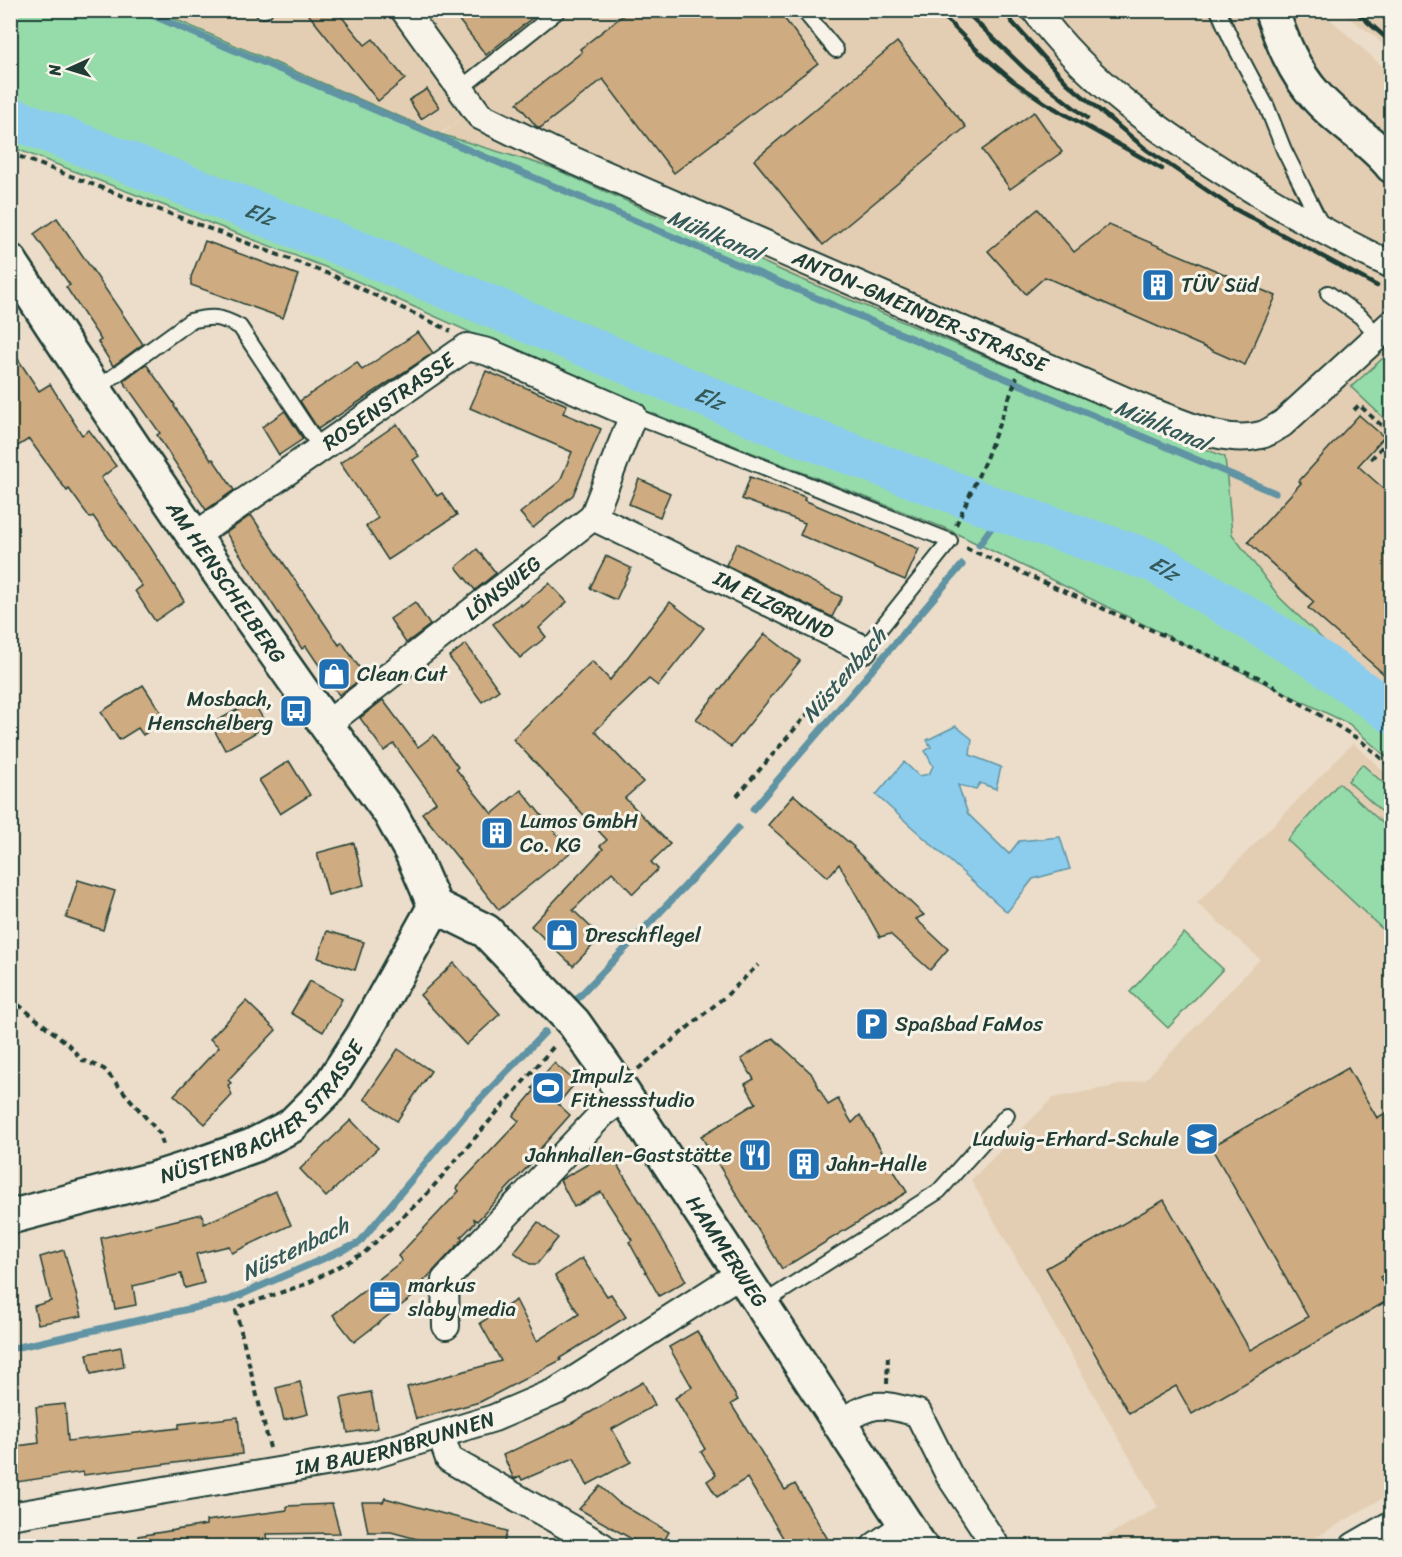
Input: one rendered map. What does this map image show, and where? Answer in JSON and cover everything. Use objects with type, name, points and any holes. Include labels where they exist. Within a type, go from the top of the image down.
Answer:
[{"type":"main road","points":[[1271,10],[1280,37],[1296,69],[1317,97],[1392,165]]},
{"type":"main road","name":"AM HENSCHELBERG","points":[[10,261],[193,537],[390,813],[411,851],[435,906]]},
{"type":"main road","name":"HAMMERWEG","points":[[435,906],[486,931],[574,1023],[621,1090],[762,1304],[912,1536]]},
{"type":"main road","name":"NÜSTENBACHER STRASSE","points":[[10,1217],[154,1179],[201,1164],[252,1146],[291,1126],[328,1089],[362,1037],[435,906]]},
{"type":"street","name":"ANTON-GMEINDER-STRASSE","points":[[404,10],[480,116],[554,152],[1137,405],[1217,435],[1239,438],[1263,435],[1282,424],[1385,330]]},
{"type":"street","points":[[1035,10],[1070,54],[1156,127],[1200,157],[1326,234],[1392,265]]},
{"type":"street","name":"ROSENSTRASSE","points":[[193,537],[467,347],[488,352],[633,416]]},
{"type":"street","points":[[593,516],[633,416]]},
{"type":"street","name":"IM ELZGRUND","points":[[593,516],[864,649]]},
{"type":"street","name":"LÖNSWEG","points":[[326,725],[593,516]]},
{"type":"street","points":[[446,1326],[445,1280],[602,1114],[621,1090]]},
{"type":"street","name":"IM BAUERNBRUNNEN","points":[[10,1516],[373,1455],[441,1436],[494,1418],[558,1391],[741,1273]]},
{"type":"street","points":[[838,1423],[868,1406],[887,1405],[918,1413],[949,1475],[996,1546]]},
{"type":"street","points":[[441,1436],[449,1459],[602,1546]]},
{"type":"street","points":[[1354,1546],[1392,1524]]},
{"type":"street","points":[[875,1546],[912,1536]]},
{"type":"lane","points":[[461,88],[559,10]]},
{"type":"lane","points":[[803,10],[836,50]]},
{"type":"lane","points":[[1218,10],[1263,98],[1284,150],[1326,234]]},
{"type":"lane","points":[[1328,293],[1361,317],[1385,330]]},
{"type":"lane","points":[[94,390],[190,321],[208,317],[223,318],[240,327],[321,448]]},
{"type":"lane","points":[[633,416],[950,541],[864,649]]},
{"type":"lane","points":[[762,1304],[939,1191],[1007,1115]]},
{"type":"path","points":[[10,153],[334,276],[464,337],[467,347]]},
{"type":"path","points":[[956,527],[985,461],[1018,375]]},
{"type":"path","points":[[1354,410],[1359,405],[1392,436],[1371,459]]},
{"type":"path","points":[[950,541],[1258,676],[1360,740],[1392,768]]},
{"type":"path","points":[[737,796],[864,649]]},
{"type":"path","points":[[621,1090],[637,1070],[728,994],[758,964]]},
{"type":"path","points":[[10,998],[68,1044],[82,1060],[104,1069],[160,1134]]},
{"type":"path","points":[[276,1472],[236,1311],[241,1306],[306,1284],[364,1253],[425,1196],[474,1143],[574,1023]]},
{"type":"shaded area","points":[[156,11],[1321,11],[1391,74],[1391,691],[1337,653],[1280,598],[1232,533],[1225,456],[796,277],[553,168],[442,134],[461,118],[440,134]]},
{"type":"shaded area","points":[[1339,11],[1391,11],[1389,15],[1391,17],[1391,52],[1372,34]]},
{"type":"shaded area","name":"Ludwig-Erhard-Schule","points":[[1353,743],[1391,778],[1391,1493],[1302,1546],[1089,1546],[1158,1507],[971,1180],[1053,1098],[1145,1080],[1260,959],[1197,903]]},
{"type":"green space","points":[[10,11],[156,11],[440,134],[553,168],[796,277],[1225,457],[1232,534],[1280,598],[1337,653],[1391,691],[1391,761],[1349,724],[947,529],[636,407],[330,269],[11,147]]},
{"type":"green space","points":[[1391,351],[1391,425],[1351,387]]},
{"type":"green space","points":[[1362,764],[1391,790],[1391,820],[1348,781]]},
{"type":"green space","points":[[1339,783],[1391,831],[1391,937],[1287,840]]},
{"type":"green space","points":[[1184,933],[1223,969],[1168,1028],[1130,992]]},
{"type":"water","points":[[956,726],[972,739],[970,755],[1001,767],[996,789],[980,783],[976,789],[958,785],[968,814],[1009,854],[1019,841],[1060,837],[1070,869],[1033,879],[1007,912],[876,795],[904,762],[919,776],[929,774],[933,766],[925,751],[931,747],[927,740]]},
{"type":"building","points":[[305,10],[336,10],[365,45],[373,39],[405,79],[378,101]]},
{"type":"building","points":[[451,10],[542,10],[486,55]]},
{"type":"building","points":[[630,10],[778,10],[818,63],[674,173],[603,79],[540,128],[536,126],[517,103],[582,52],[580,49]]},
{"type":"building","points":[[897,42],[966,127],[823,245],[754,160]]},
{"type":"building","points":[[427,89],[439,107],[421,119],[409,100]]},
{"type":"building","points":[[1034,112],[1062,152],[1010,189],[982,150]]},
{"type":"building","name":"TÜV Süd","points":[[1038,209],[1074,252],[1109,225],[1276,296],[1245,365],[1045,277],[1026,294],[988,251]]},
{"type":"building","points":[[57,218],[143,344],[113,366],[98,342],[101,340],[66,287],[70,285],[34,234]]},
{"type":"building","points":[[205,241],[298,275],[283,318],[191,285],[191,277]]},
{"type":"building","points":[[418,332],[433,353],[318,429],[300,401],[357,362],[362,370]]},
{"type":"building","points":[[10,347],[39,391],[50,384],[82,435],[89,430],[116,466],[101,478],[151,548],[184,601],[155,621],[135,591],[142,586],[93,516],[90,518],[69,489],[67,491],[29,439],[10,451]]},
{"type":"building","points":[[146,364],[234,490],[206,510],[157,435],[160,433],[123,381]]},
{"type":"building","points":[[486,371],[567,405],[563,413],[601,429],[573,495],[533,528],[520,513],[560,481],[572,452],[470,408]]},
{"type":"building","points":[[285,411],[303,439],[279,455],[262,427]]},
{"type":"building","points":[[1359,415],[1384,437],[1358,466],[1392,496],[1392,681],[1308,608],[1314,602],[1248,542]]},
{"type":"building","points":[[397,424],[419,456],[413,460],[437,496],[442,493],[457,515],[388,560],[366,526],[378,518],[340,463]]},
{"type":"building","points":[[750,477],[805,497],[804,500],[919,549],[905,580],[800,535],[805,523],[742,499]]},
{"type":"building","points":[[639,479],[670,493],[660,517],[629,504]]},
{"type":"building","points":[[251,515],[339,645],[342,642],[365,676],[339,695],[306,646],[302,649],[226,533]]},
{"type":"building","points":[[737,543],[842,597],[832,617],[726,565]]},
{"type":"building","points":[[477,549],[496,573],[475,590],[456,567]]},
{"type":"building","points":[[606,556],[631,568],[616,600],[590,588]]},
{"type":"building","points":[[549,583],[567,602],[539,628],[546,637],[520,658],[493,624],[520,604],[521,606]]},
{"type":"building","points":[[415,602],[430,625],[406,643],[390,619]]},
{"type":"building","points":[[670,602],[704,628],[658,686],[649,679],[595,731],[643,782],[625,798],[670,844],[651,862],[658,869],[633,894],[612,872],[573,910],[601,937],[573,966],[531,926],[603,849],[600,846],[607,840],[513,739],[592,661],[610,680]]},
{"type":"building","points":[[765,634],[800,661],[731,747],[696,719]]},
{"type":"building","points":[[466,644],[499,690],[482,702],[449,657]]},
{"type":"building","points":[[143,685],[166,720],[143,735],[138,728],[119,740],[101,712]]},
{"type":"building","name":"Lumos GmbH Co. KG","points":[[383,700],[418,747],[434,735],[458,767],[456,769],[492,814],[521,790],[571,852],[499,910],[422,813],[436,802],[394,744],[384,751],[360,718]]},
{"type":"building","points":[[253,701],[267,726],[225,750],[211,724]]},
{"type":"building","points":[[289,761],[310,795],[280,814],[259,780]]},
{"type":"building","points":[[794,795],[854,847],[924,915],[916,919],[948,949],[930,970],[890,934],[880,937],[839,864],[828,877],[768,825]]},
{"type":"building","points":[[354,843],[364,885],[328,895],[317,853]]},
{"type":"building","points":[[78,880],[115,891],[103,930],[66,918]]},
{"type":"building","points":[[327,931],[364,942],[355,970],[318,958]]},
{"type":"building","points":[[454,963],[500,1014],[466,1045],[420,995]]},
{"type":"building","points":[[310,981],[342,999],[323,1032],[291,1013]]},
{"type":"building","points":[[246,1001],[276,1030],[228,1080],[231,1083],[228,1085],[232,1095],[205,1124],[174,1095],[219,1047],[210,1039]]},
{"type":"building","name":"Jahn-Halle","points":[[773,1038],[811,1073],[828,1105],[838,1099],[852,1123],[860,1115],[907,1192],[782,1269],[701,1136],[756,1103],[745,1084],[754,1079],[741,1059]]},
{"type":"building","points":[[398,1049],[431,1071],[397,1121],[364,1099]]},
{"type":"building","points":[[554,1063],[576,1082],[558,1104],[570,1115],[531,1159],[533,1161],[477,1221],[474,1219],[475,1223],[461,1237],[463,1239],[411,1295],[412,1297],[354,1342],[333,1315],[402,1261],[398,1256],[459,1191],[456,1188],[519,1121],[513,1116],[535,1090],[532,1088]]},
{"type":"building","points":[[1348,1068],[1377,1118],[1392,1109],[1392,1271],[1380,1277],[1392,1298],[1192,1414],[1176,1386],[1129,1413],[1046,1268],[1164,1200],[1250,1350],[1308,1317],[1211,1147]]},
{"type":"building","points":[[351,1120],[378,1148],[326,1197],[300,1169]]},
{"type":"building","points":[[609,1152],[686,1281],[659,1296],[629,1242],[632,1240],[601,1192],[574,1207],[560,1180]]},
{"type":"building","points":[[276,1191],[291,1225],[232,1253],[229,1246],[196,1254],[204,1283],[185,1288],[181,1274],[133,1286],[136,1305],[115,1309],[101,1238],[202,1214],[204,1224]]},
{"type":"building","points":[[538,1222],[558,1238],[537,1264],[530,1264],[514,1252]]},
{"type":"building","points":[[64,1250],[82,1316],[38,1324],[34,1306],[51,1301],[40,1257]]},
{"type":"building","points":[[582,1258],[607,1296],[611,1294],[626,1317],[560,1358],[561,1360],[480,1402],[416,1419],[407,1387],[501,1361],[480,1323],[516,1300],[537,1341],[579,1314],[555,1276]]},
{"type":"building","points":[[697,1331],[738,1400],[731,1404],[785,1490],[795,1484],[832,1546],[788,1546],[747,1478],[717,1497],[707,1481],[716,1475],[701,1452],[705,1449],[675,1398],[692,1387],[669,1347]]},
{"type":"building","points":[[121,1347],[124,1367],[91,1374],[87,1354]]},
{"type":"building","points":[[300,1382],[308,1414],[284,1420],[276,1388]]},
{"type":"building","points":[[643,1382],[655,1405],[612,1429],[631,1462],[587,1485],[574,1458],[522,1480],[520,1476],[514,1479],[503,1455],[570,1424]]},
{"type":"building","points":[[371,1392],[378,1428],[348,1433],[341,1398]]},
{"type":"building","points":[[65,1404],[68,1441],[179,1428],[179,1424],[238,1417],[242,1454],[84,1475],[83,1472],[10,1483],[10,1447],[39,1443],[36,1407]]},
{"type":"building","points":[[600,1486],[619,1503],[669,1532],[661,1546],[644,1546],[579,1509]]},
{"type":"building","points":[[385,1498],[507,1531],[503,1546],[443,1546],[391,1532],[368,1532],[362,1502],[383,1502]]},
{"type":"building","points":[[332,1504],[340,1533],[266,1534],[267,1542],[235,1546],[139,1546],[138,1536],[206,1525],[206,1521],[287,1510],[287,1506]]},
{"type":"waterway","name":"Mühlkanal","points":[[140,10],[1275,493]]},
{"type":"waterway","name":"Elz","points":[[10,117],[370,256],[787,430],[1003,511],[1155,562],[1319,661],[1392,713]]},
{"type":"waterway","name":"Nüstenbach","points":[[979,545],[1003,511]]},
{"type":"waterway","name":"Nüstenbach","points":[[753,809],[962,565]]},
{"type":"waterway","name":"Nüstenbach","points":[[574,1002],[738,828]]},
{"type":"waterway","name":"Nüstenbach","points":[[10,1349],[229,1300],[359,1243],[466,1114],[545,1032]]},
{"type":"railway","points":[[937,10],[979,52],[1013,81],[1047,104],[1162,169]]},
{"type":"railway","points":[[964,10],[1026,70],[1087,118]]},
{"type":"railway","points":[[1005,10],[1012,22],[1067,83],[1147,150],[1233,208],[1377,286]]},
{"type":"railway","points":[[1354,10],[1392,43]]},
{"type":"railway","points":[[1376,10],[1392,24]]},
{"type":"place","name":"TÜV Süd","points":[[1158,285]]},
{"type":"place","name":"Clean Cut","points":[[334,674]]},
{"type":"place","name":"Mosbach, Henschelberg","points":[[296,711]]},
{"type":"place","name":"Lumos GmbH Co. KG","points":[[497,833]]},
{"type":"place","name":"Dreschflegel","points":[[562,935]]},
{"type":"place","name":"Spaßbad FaMos","points":[[872,1024]]},
{"type":"place","name":"Impulz Fitnessstudio","points":[[548,1088]]},
{"type":"place","name":"Ludwig-Erhard-Schule","points":[[1202,1139]]},
{"type":"place","name":"Jahnhallen-Gaststätte","points":[[755,1155]]},
{"type":"place","name":"Jahn-Halle","points":[[804,1164]]},
{"type":"place","name":"markus slaby media","points":[[385,1297]]}]
